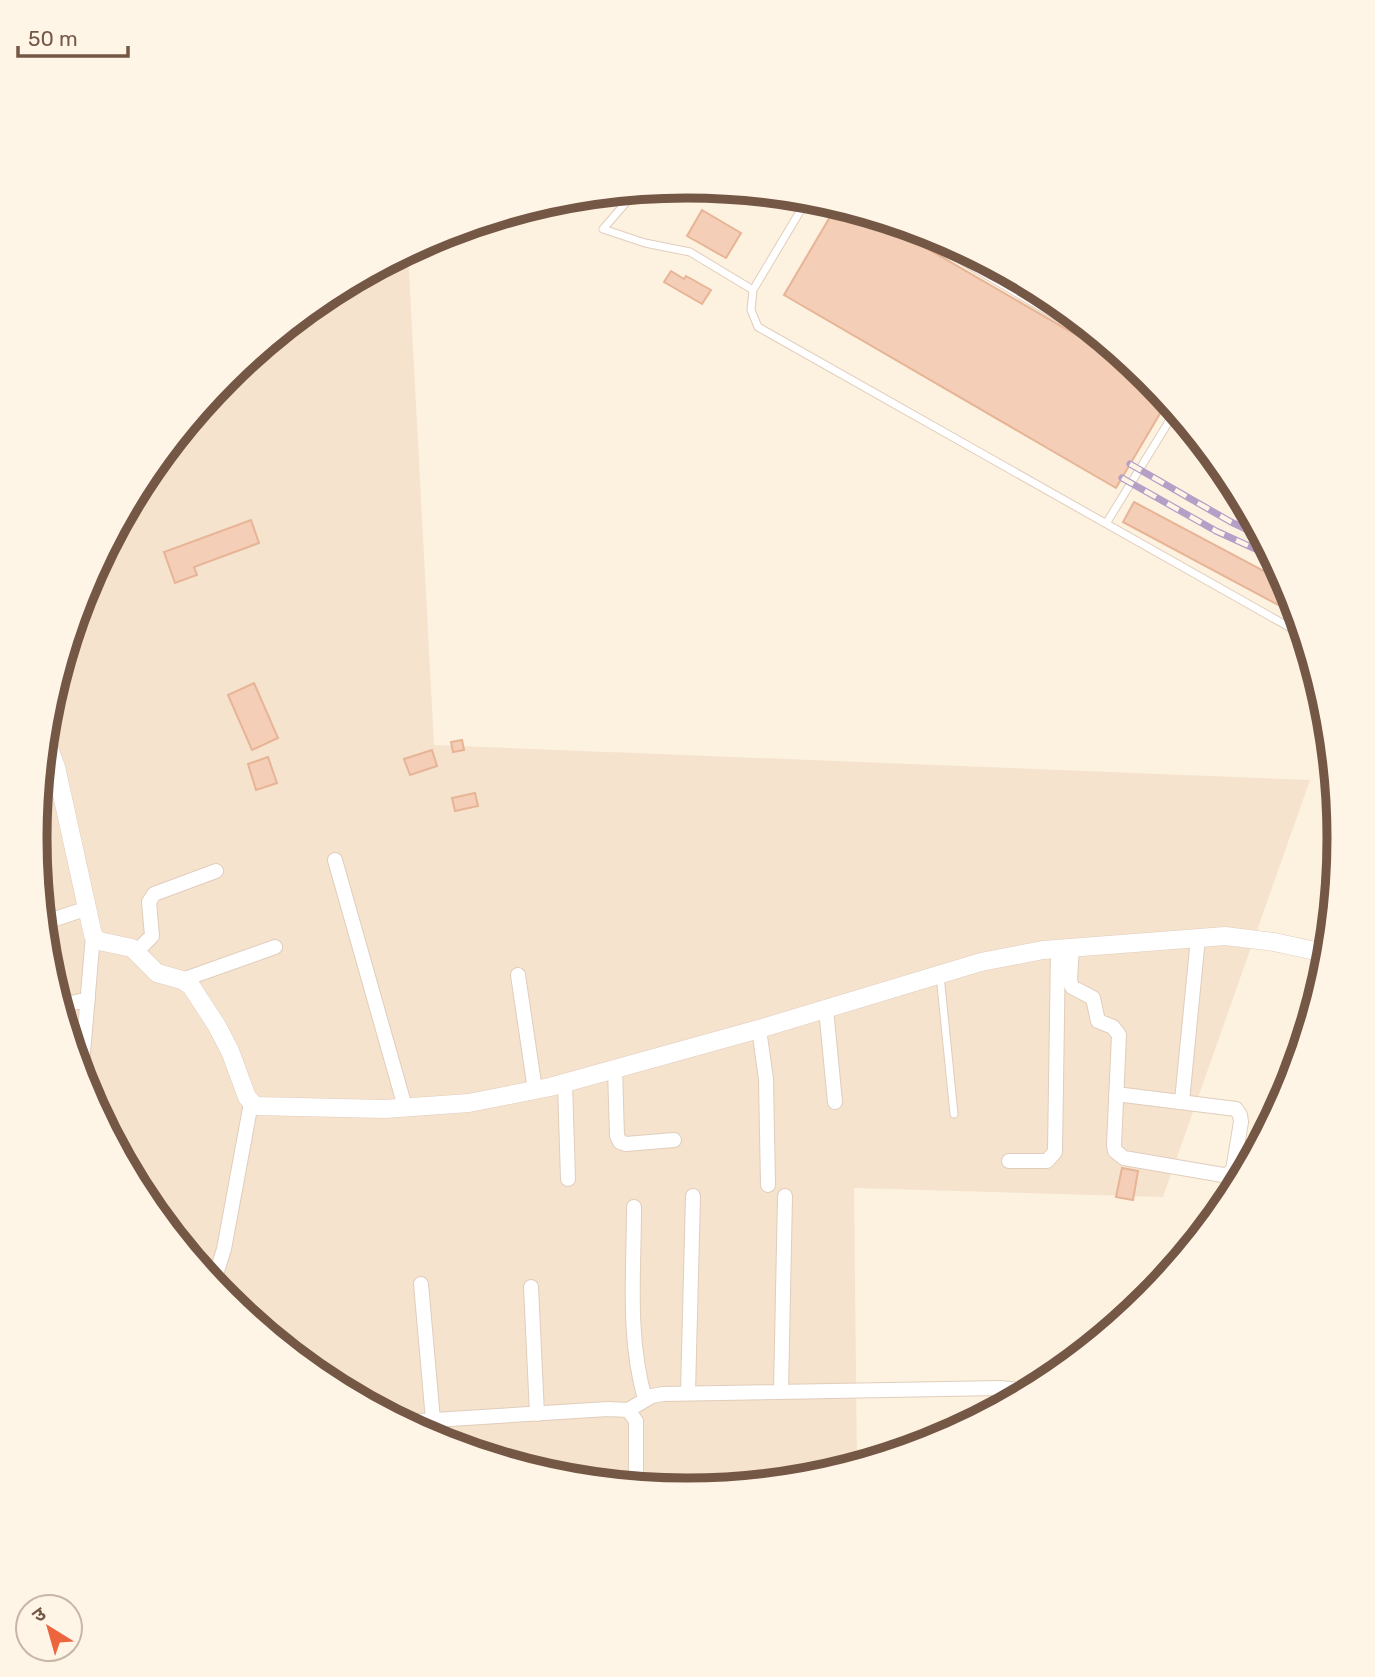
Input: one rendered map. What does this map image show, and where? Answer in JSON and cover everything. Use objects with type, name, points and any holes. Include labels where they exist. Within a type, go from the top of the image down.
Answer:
[{"type":"street","points":[[53,758],[93,935],[83,1050]]},
{"type":"street","points":[[335,860],[405,1107]]},
{"type":"street","points":[[136,951],[152,936],[149,902],[154,894],[216,871]]},
{"type":"street","points":[[53,920],[88,908]]},
{"type":"street","points":[[93,935],[99,941],[127,946],[136,951],[157,973],[182,980],[191,986],[217,1026],[251,1103],[224,1249],[217,1272]]},
{"type":"street","points":[[251,1103],[260,1106],[405,1107],[469,1103],[565,1083],[759,1029],[981,962],[1065,948],[1225,936],[1274,942],[1317,951]]},
{"type":"street","points":[[1182,1101],[1198,938]]},
{"type":"street","points":[[182,980],[275,947]]},
{"type":"street","points":[[1065,948],[1072,987],[1093,998],[1098,1021],[1113,1027],[1119,1035],[1116,1094],[1114,1145],[1119,1156],[1228,1174],[1235,1164],[1241,1122],[1236,1109],[1116,1094]]},
{"type":"street","points":[[1009,1161],[1047,1161],[1055,1152],[1065,948]]},
{"type":"street","points":[[518,975],[535,1090]]},
{"type":"street","points":[[69,1004],[88,999]]},
{"type":"street","points":[[826,1009],[835,1102]]},
{"type":"street","points":[[759,1029],[766,1079],[768,1185]]},
{"type":"street","points":[[615,1069],[617,1136],[620,1142],[626,1144],[674,1140]]},
{"type":"street","points":[[565,1083],[568,1179]]},
{"type":"street","points":[[688,1392],[692,1196]]},
{"type":"street","points":[[781,1391],[786,1196]]},
{"type":"street","points":[[634,1207],[633,1334],[635,1359],[645,1399]]},
{"type":"street","points":[[421,1284],[433,1420]]},
{"type":"street","points":[[530,1287],[537,1414]]},
{"type":"street","points":[[628,1410],[645,1399],[688,1392],[1013,1390]]},
{"type":"street","points":[[422,1421],[619,1408],[628,1410],[636,1421],[636,1476]]},
{"type":"lane","points":[[627,202],[603,229],[645,243],[690,252],[753,290]]},
{"type":"lane","points":[[801,209],[753,290],[751,310],[758,327],[1292,629]]},
{"type":"lane","points":[[958,258],[1059,318]]},
{"type":"lane","points":[[1107,523],[1171,418]]},
{"type":"lane","points":[[940,974],[954,1114]]},
{"type":"shaded area","points":[[408,262],[434,745],[1310,780],[1163,1197],[854,1188],[857,1456],[771,1473],[688,1479],[646,1477],[563,1466],[482,1445],[404,1413],[332,1371],[265,1320],[206,1261],[155,1194],[113,1122],[81,1044],[69,1004],[53,922],[49,880],[47,838],[53,755],[69,673],[81,633],[113,555],[133,518],[155,483],[206,416],[265,357],[298,331],[332,306],[404,264]]},
{"type":"building","points":[[702,210],[741,233],[726,258],[687,236]]},
{"type":"building","points":[[831,215],[893,232],[909,238],[1098,347],[1163,409],[1116,488],[784,295]]},
{"type":"building","points":[[671,271],[711,290],[702,304],[664,282]]},
{"type":"building","points":[[1134,502],[1271,575],[1283,605],[1282,607],[1123,522]]},
{"type":"building","points":[[251,520],[259,543],[194,567],[197,575],[175,583],[164,552]]},
{"type":"building","points":[[254,683],[278,738],[252,750],[228,695]]},
{"type":"building","points":[[462,740],[464,750],[453,752],[451,742]]},
{"type":"building","points":[[432,750],[437,766],[410,775],[404,759]]},
{"type":"building","points":[[268,757],[277,783],[256,790],[248,764]]},
{"type":"building","points":[[475,793],[478,806],[455,811],[452,798]]},
{"type":"building","points":[[1122,1168],[1138,1171],[1133,1200],[1116,1197]]},
{"type":"railway","points":[[1130,464],[1249,530]]},
{"type":"railway","points":[[1122,478],[1216,531],[1260,551]]}]
